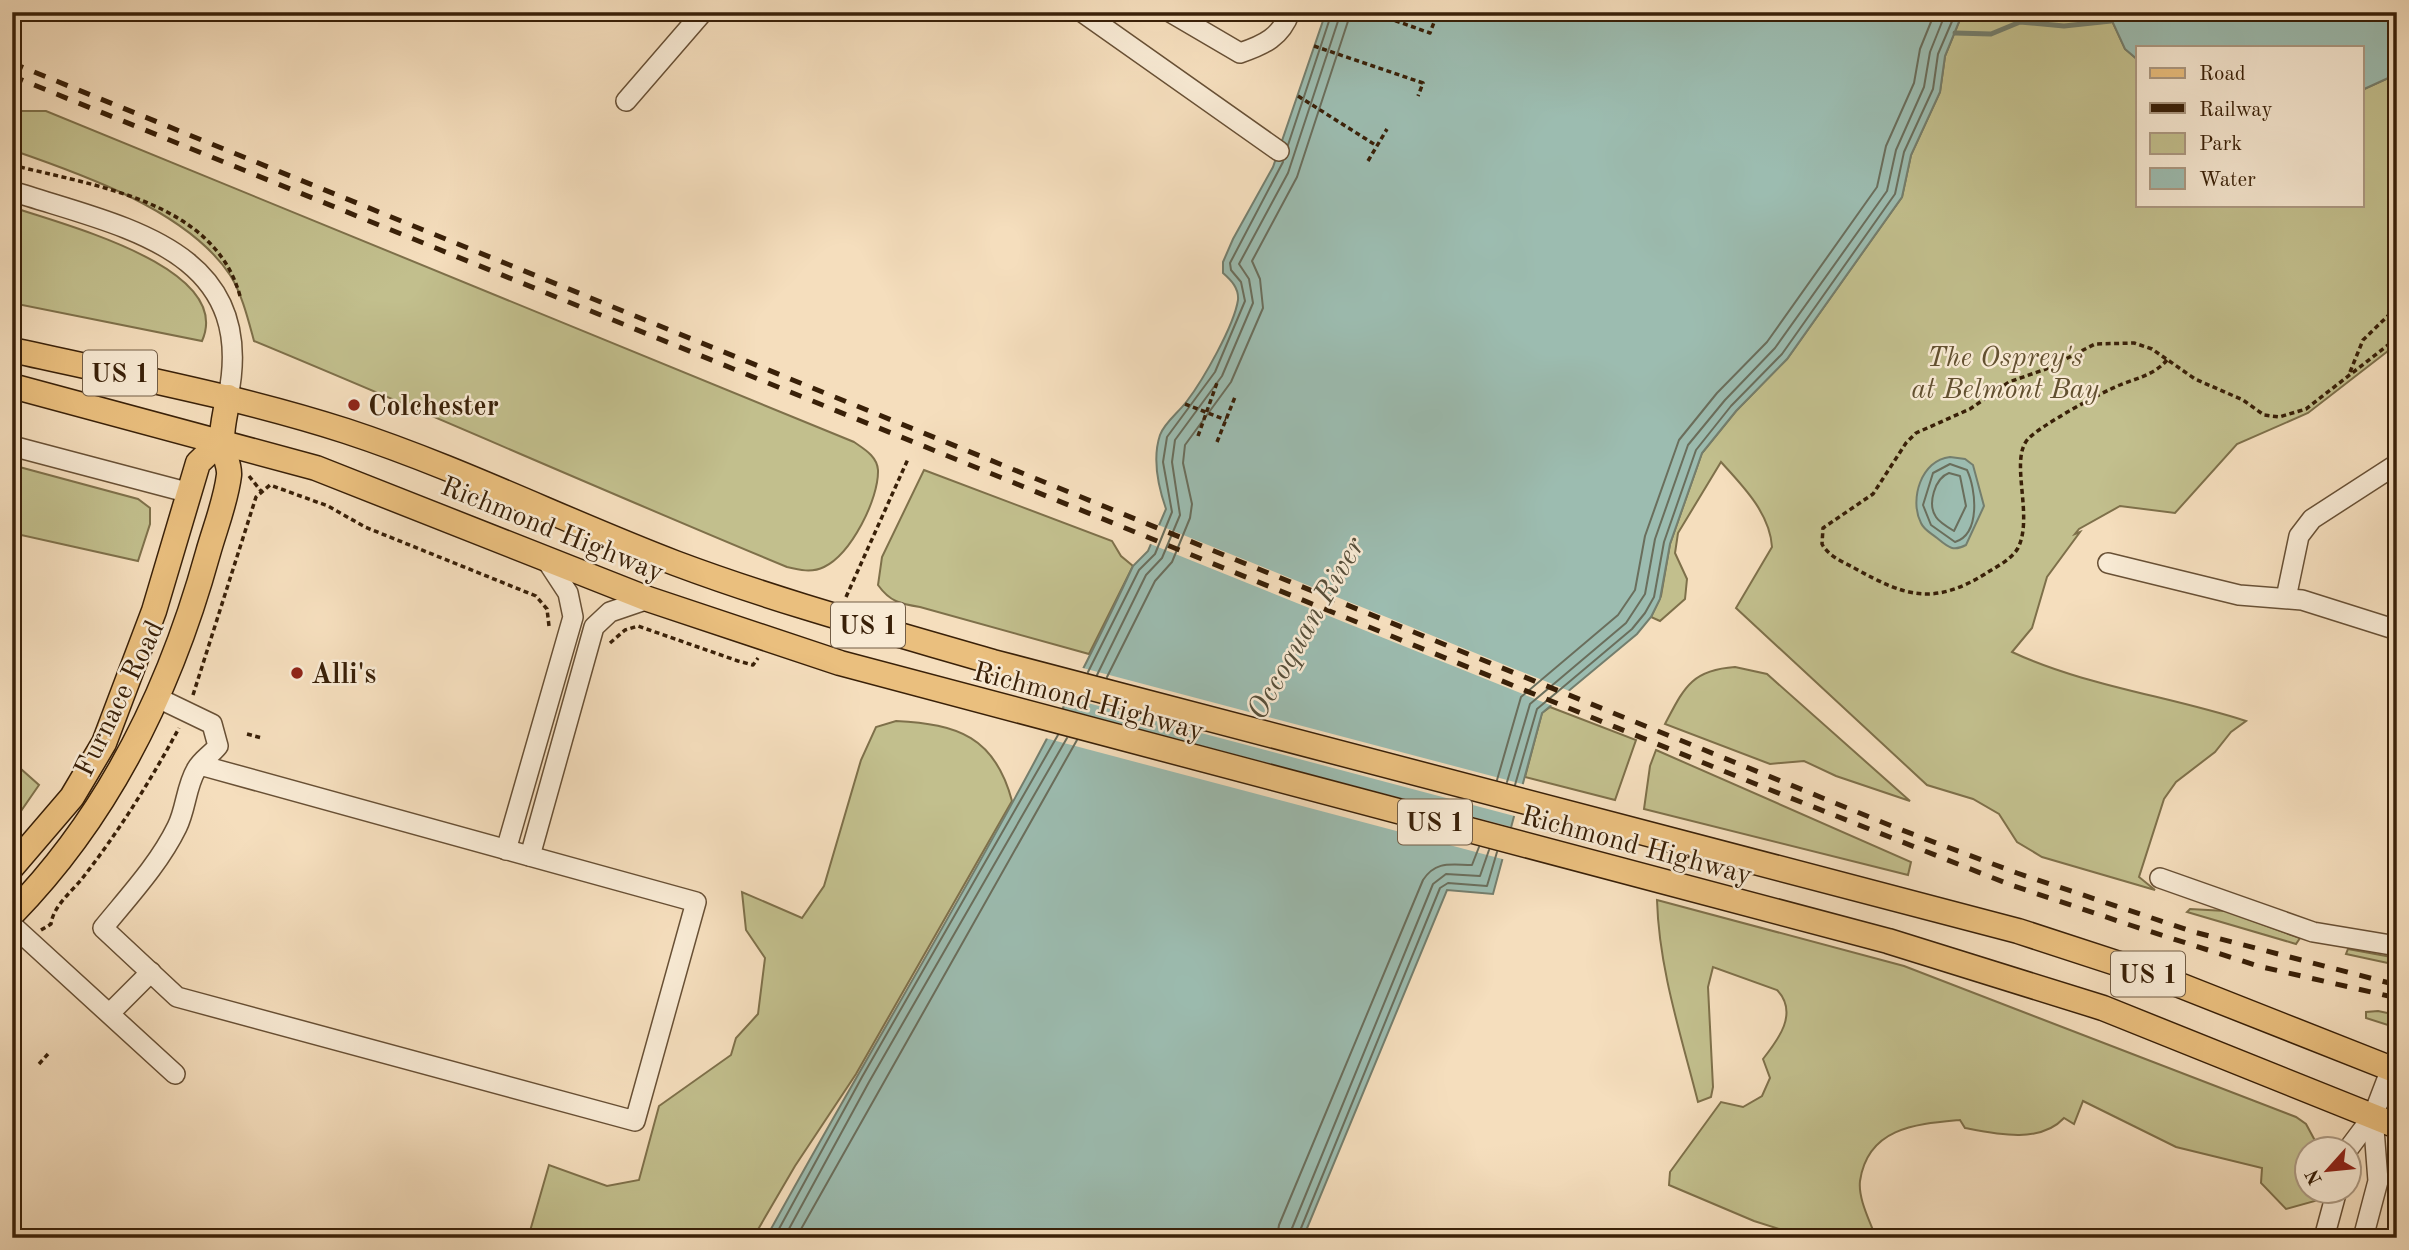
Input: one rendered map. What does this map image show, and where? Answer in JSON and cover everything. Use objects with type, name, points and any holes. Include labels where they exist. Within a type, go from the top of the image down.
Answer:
[{"type":"main road","name":"Richmond Highway","points":[[12,350],[228,397],[314,421],[409,453],[676,563],[838,616],[993,662],[2018,931],[2147,973],[2394,1070]]},
{"type":"main road","name":"Richmond Highway","points":[[12,386],[316,468],[648,598],[764,639],[982,702],[1888,941],[2103,1007],[2397,1126]]},
{"type":"main road","name":"Furnace Road","points":[[12,914],[43,883],[84,829],[130,754],[158,698],[195,600],[229,473],[221,441],[228,397]]},
{"type":"main road","name":"Furnace Road","points":[[12,867],[72,797],[113,724],[154,611],[198,463],[221,441]]},
{"type":"street","points":[[626,101],[703,12]]},
{"type":"street","points":[[1082,12],[1279,151]]},
{"type":"street","points":[[1170,12],[1240,53],[1263,46],[1284,29],[1290,12]]},
{"type":"street","name":"Furnace Road","points":[[12,191],[158,242],[193,266],[212,289],[232,334],[235,360],[228,397]]},
{"type":"street","points":[[12,446],[190,493]]},
{"type":"street","points":[[2286,597],[2301,530],[2312,519],[2397,464]]},
{"type":"street","points":[[506,850],[573,617],[568,593],[545,558]]},
{"type":"street","points":[[2108,563],[2239,595],[2286,597],[2317,604],[2397,630]]},
{"type":"street","points":[[530,856],[594,627],[610,612],[648,598]]},
{"type":"street","points":[[158,698],[212,724],[218,746],[200,765],[178,826],[169,842],[103,928],[177,997],[635,1121],[696,902],[200,765]]},
{"type":"street","points":[[2160,878],[2313,932],[2397,946]]},
{"type":"street","points":[[12,925],[175,1074]]},
{"type":"street","points":[[110,1013],[151,972]]},
{"type":"street","points":[[2360,1134],[2374,1116],[2394,1070]]},
{"type":"street","points":[[2362,1238],[2378,1181],[2374,1116]]},
{"type":"street","points":[[2324,1238],[2333,1204]]},
{"type":"path","points":[[1371,12],[1430,33],[1436,17]]},
{"type":"path","points":[[1314,46],[1423,83],[1418,96]]},
{"type":"path","points":[[1298,96],[1377,146]]},
{"type":"path","points":[[1368,161],[1387,129]]},
{"type":"path","points":[[12,165],[138,200],[185,220],[212,244],[235,278]]},
{"type":"path","points":[[2348,376],[2363,340],[2397,307]]},
{"type":"path","points":[[2167,360],[2155,370],[2110,390],[2028,439],[2021,458],[2025,517],[2017,548],[2005,561],[1959,589],[1929,595],[1900,591],[1834,557],[1822,544],[1823,528],[1873,494],[1910,438],[1923,429],[1970,409],[2003,384],[2046,369],[2095,344],[2134,343],[2152,349],[2195,379],[2243,400],[2269,417],[2288,416],[2306,408],[2397,338]]},
{"type":"path","points":[[1198,436],[1218,380]]},
{"type":"path","points":[[1217,442],[1235,397]]},
{"type":"path","points":[[1185,404],[1226,420]]},
{"type":"path","points":[[838,616],[877,523],[908,459]]},
{"type":"path","points":[[194,691],[256,497],[268,485],[328,506],[354,522],[545,600],[549,626]]},
{"type":"path","points":[[608,650],[620,633],[638,626],[753,665],[758,661],[764,639]]},
{"type":"path","points":[[45,925],[51,924],[55,911],[116,831],[179,729]]},
{"type":"path","points":[[247,734],[262,738]]},
{"type":"path","points":[[12,967],[16,967],[18,960]]},
{"type":"path","points":[[39,1064],[48,1054]]},
{"type":"green space","name":"The Osprey's at Belmont Bay","points":[[1963,12],[2108,12],[2125,49],[2136,58],[2136,206],[2364,206],[2364,89],[2397,74],[2397,344],[2308,413],[2237,444],[2175,513],[2120,506],[2079,529],[2075,534],[2080,532],[2047,577],[2032,628],[2012,652],[2069,674],[2246,721],[2231,732],[2215,752],[2176,782],[2164,799],[2139,877],[2155,890],[2042,857],[2017,842],[1999,814],[1973,799],[1927,785],[1736,608],[1772,547],[1761,511],[1721,462],[1678,533],[1675,553],[1687,579],[1685,599],[1660,621],[1651,617],[1661,596],[1670,544],[1702,453],[1736,411],[1787,359],[1902,197],[1911,155],[1940,92],[1945,56]]},
{"type":"green space","points":[[12,111],[46,111],[854,442],[869,453],[878,470],[874,496],[862,524],[844,550],[824,567],[801,570],[787,567],[254,341],[234,282],[211,252],[188,232],[132,197],[12,150]]},
{"type":"green space","points":[[12,207],[102,237],[169,271],[193,291],[205,315],[202,341],[12,303]]},
{"type":"green space","points":[[12,465],[138,499],[150,508],[150,524],[138,561],[12,533]]},
{"type":"green space","points":[[924,470],[1112,541],[1121,556],[1133,566],[1089,654],[902,603],[882,591],[878,585],[882,557]]},
{"type":"green space","points":[[1735,667],[1767,674],[1910,801],[1836,776],[1804,761],[1770,764],[1665,724],[1691,683],[1708,672]]},
{"type":"green space","points":[[1550,707],[1636,740],[1615,800],[1525,777],[1542,713]]},
{"type":"green space","points":[[896,721],[938,726],[971,738],[984,748],[995,762],[1005,779],[1012,801],[856,1074],[795,1166],[753,1238],[528,1238],[549,1165],[607,1186],[639,1180],[659,1106],[731,1055],[736,1038],[758,1014],[765,958],[746,930],[742,892],[802,918],[824,886],[861,760],[876,727]]},
{"type":"green space","points":[[1656,750],[1911,862],[1908,875],[1644,809],[1650,766]]},
{"type":"green space","points":[[12,761],[39,785],[12,824]]},
{"type":"green space","points":[[1657,900],[1904,966],[2296,1117],[2306,1124],[2311,1134],[2294,1134],[2294,1204],[2304,1204],[2286,1209],[2261,1183],[2262,1168],[2176,1147],[2083,1101],[2074,1124],[2064,1118],[2054,1126],[2030,1134],[2004,1134],[1965,1128],[1960,1120],[1912,1127],[1884,1139],[1873,1149],[1865,1163],[1860,1181],[1863,1202],[1876,1238],[1808,1238],[1754,1221],[1669,1185],[1670,1172],[1721,1102],[1743,1107],[1762,1096],[1770,1078],[1763,1059],[1780,1035],[1786,1008],[1777,990],[1713,967],[1708,987],[1713,1087],[1711,1097],[1698,1102],[1666,977]]},
{"type":"green space","points":[[2190,909],[2226,911],[2300,938],[2296,944],[2187,912]]},
{"type":"green space","points":[[2348,949],[2397,958],[2397,965],[2346,954]]},
{"type":"green space","points":[[2378,1011],[2397,1015],[2397,1028],[2366,1018],[2366,1012]]},
{"type":"water","name":"Occoquan River","points":[[1326,12],[1963,12],[1945,56],[1940,92],[1911,155],[1902,197],[1787,359],[1736,411],[1702,453],[1670,544],[1660,599],[1651,617],[1637,634],[1542,713],[1493,894],[1447,890],[1303,1238],[766,1238],[956,905],[1048,737],[1133,566],[1148,551],[1166,509],[1157,472],[1156,453],[1160,435],[1201,380],[1231,324],[1238,296],[1234,285],[1223,273],[1223,262],[1273,167]]},
{"type":"water","points":[[2108,12],[2397,12],[2397,74],[2364,89],[2364,46],[2136,46],[2136,58],[2125,49]]},
{"type":"water","points":[[1950,457],[1965,459],[1973,465],[1984,506],[1966,545],[1958,548],[1948,546],[1924,528],[1916,503],[1920,482],[1925,473],[1932,465]]},
{"type":"pier","points":[[1156,524],[1572,692],[1555,707],[1148,543]]},
{"type":"pier","points":[[1079,667],[1526,785],[1518,817],[1065,697]]},
{"type":"pier","points":[[1060,708],[1515,828],[1506,860],[1045,738]]},
{"type":"waterway","points":[[1955,33],[1991,34],[2020,22],[2064,26],[2111,21]]},
{"type":"railway","points":[[12,63],[1899,829],[2017,873],[2194,932],[2397,985]]},
{"type":"railway","points":[[12,76],[1768,789],[2011,885],[2258,966],[2397,998]]},
{"type":"place","name":"Colchester","points":[[354,405]]},
{"type":"place","name":"Alli's","points":[[297,673]]}]
